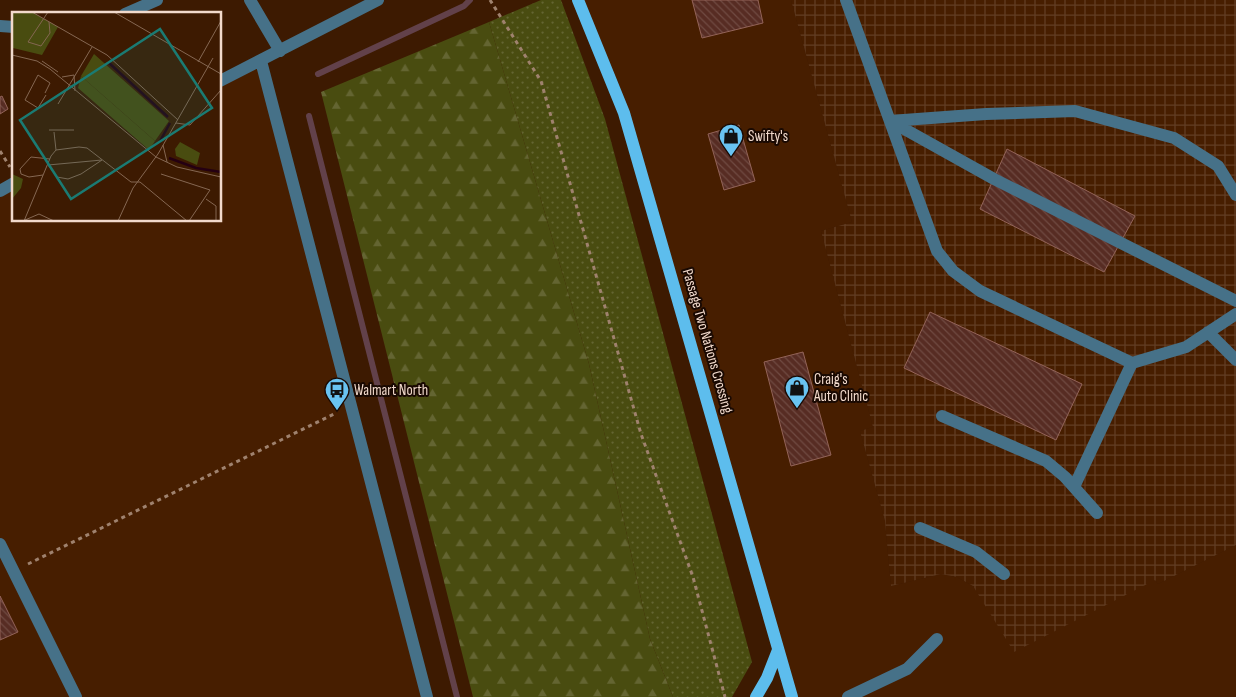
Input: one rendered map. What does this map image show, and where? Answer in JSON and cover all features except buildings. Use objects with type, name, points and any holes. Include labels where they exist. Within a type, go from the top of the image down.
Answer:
[{"type":"main road","name":"Passage Two Nations Crossing","points":[[578,0],[624,113],[792,697]]},
{"type":"main road","points":[[756,697],[768,678],[778,650]]},
{"type":"street","points":[[130,12],[157,0]]},
{"type":"street","points":[[250,0],[280,51]]},
{"type":"street","points":[[221,81],[378,0]]},
{"type":"street","points":[[846,0],[937,251],[953,271],[980,291],[1132,363],[1186,347],[1236,314]]},
{"type":"street","points":[[261,61],[427,697]]},
{"type":"street","points":[[890,121],[986,114],[1075,111],[1174,138],[1218,166],[1236,195]]},
{"type":"street","points":[[890,121],[994,179],[1236,302]]},
{"type":"street","points":[[0,190],[12,185]]},
{"type":"street","points":[[1208,332],[1236,360]]},
{"type":"street","points":[[1074,487],[1132,363]]},
{"type":"street","points":[[942,416],[1046,461],[1074,487],[1097,513]]},
{"type":"street","points":[[920,528],[976,552],[1004,574]]},
{"type":"street","points":[[0,544],[76,697]]},
{"type":"street","points":[[848,697],[907,669],[937,639]]},
{"type":"path","points":[[490,0],[541,81],[641,434],[693,577],[725,697]]},
{"type":"path","points":[[1,151],[10,167]]},
{"type":"path","points":[[14,571],[350,406]]},
{"type":"shaded area","points":[[578,0],[791,0],[852,222],[821,231],[873,427],[860,431],[885,521],[891,586],[941,574],[957,577],[973,586],[984,602],[1155,580],[1158,584],[1236,545],[1236,697],[792,697],[624,113]]},
{"type":"shaded area","points":[[791,0],[1236,0],[1236,545],[1158,584],[1155,580],[1014,652],[973,586],[957,577],[941,574],[891,586],[885,521],[860,431],[873,427],[821,231],[852,222]]},
{"type":"shaded area","points":[[261,61],[427,697],[0,697],[0,191],[12,184],[12,221],[221,221],[221,81]]},
{"type":"green space","points":[[541,0],[561,0],[605,119],[752,662],[732,697],[673,697],[650,639],[589,364],[489,22]]},
{"type":"green space","points":[[489,22],[589,364],[650,639],[673,697],[473,697],[321,92]]},
{"type":"waterway","points":[[318,74],[464,6],[470,0]]},
{"type":"waterway","points":[[309,116],[457,697]]},
{"type":"place","name":"Swifty's","points":[[731,157]]},
{"type":"place","name":"Craig's Auto Clinic","points":[[797,409]]},
{"type":"place","name":"Walmart North","points":[[337,411]]}]
